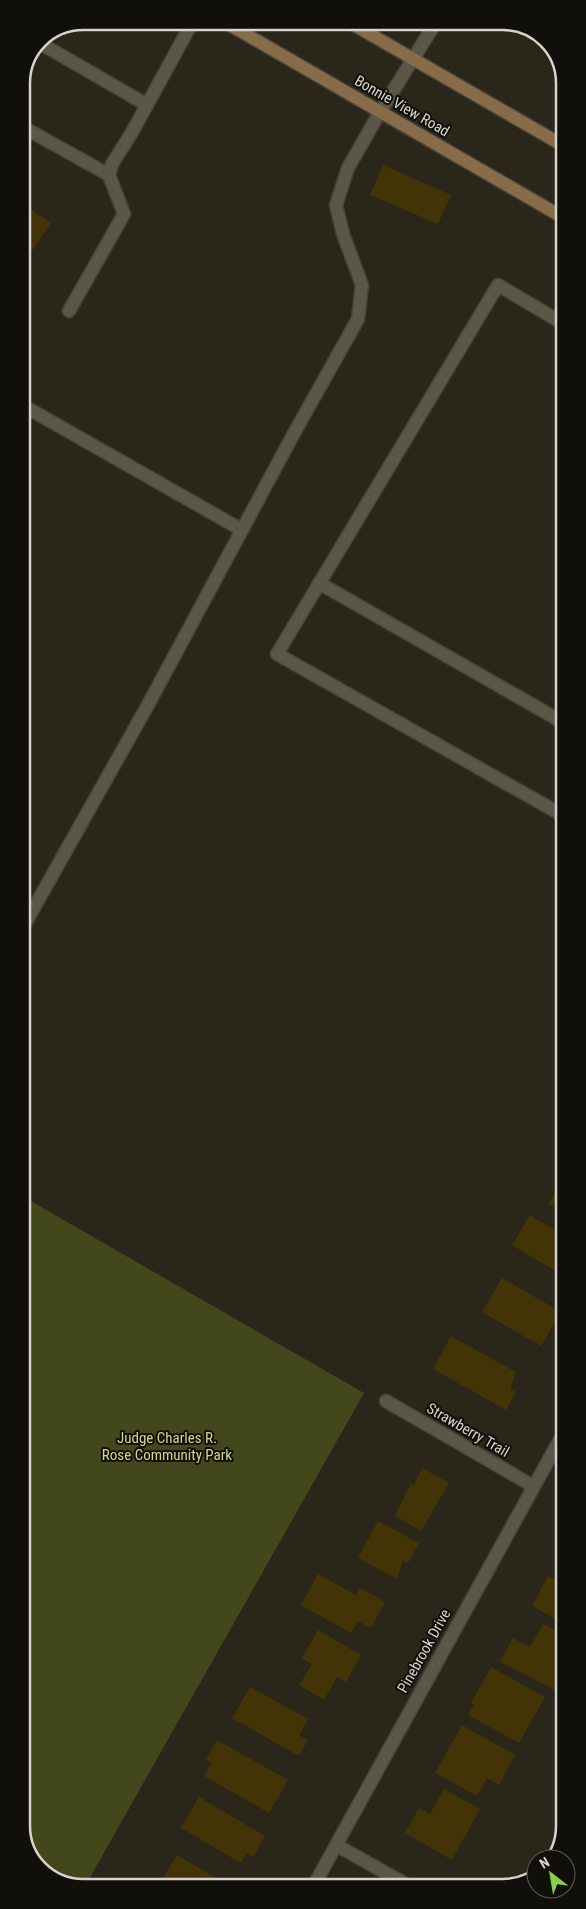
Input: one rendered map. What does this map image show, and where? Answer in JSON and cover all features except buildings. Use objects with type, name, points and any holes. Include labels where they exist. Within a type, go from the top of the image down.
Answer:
[{"type":"main road","name":"Bonnie View Road","points":[[239,30],[556,213]]},
{"type":"main road","points":[[364,30],[556,141]]},
{"type":"street","points":[[69,310],[124,214],[109,174],[112,164],[131,134],[188,30]]},
{"type":"street","points":[[30,915],[150,703],[242,530],[358,319],[362,285],[343,234],[336,205],[348,168],[431,30]]},
{"type":"street","points":[[44,46],[147,105]]},
{"type":"street","points":[[30,131],[109,174]]},
{"type":"street","points":[[556,319],[498,285],[277,654],[556,811]]},
{"type":"street","points":[[30,410],[242,530]]},
{"type":"street","points":[[320,583],[556,718]]},
{"type":"street","name":"Strawberry Trail","points":[[386,1401],[533,1486]]},
{"type":"street","name":"Pinebrook Drive","points":[[317,1879],[556,1446]]},
{"type":"street","points":[[336,1845],[397,1879]]},
{"type":"green space","name":"Judge Charles R. Rose Community Park","points":[[30,1201],[364,1393],[89,1879],[69,1877],[53,1870],[35,1850],[30,1833]]}]
